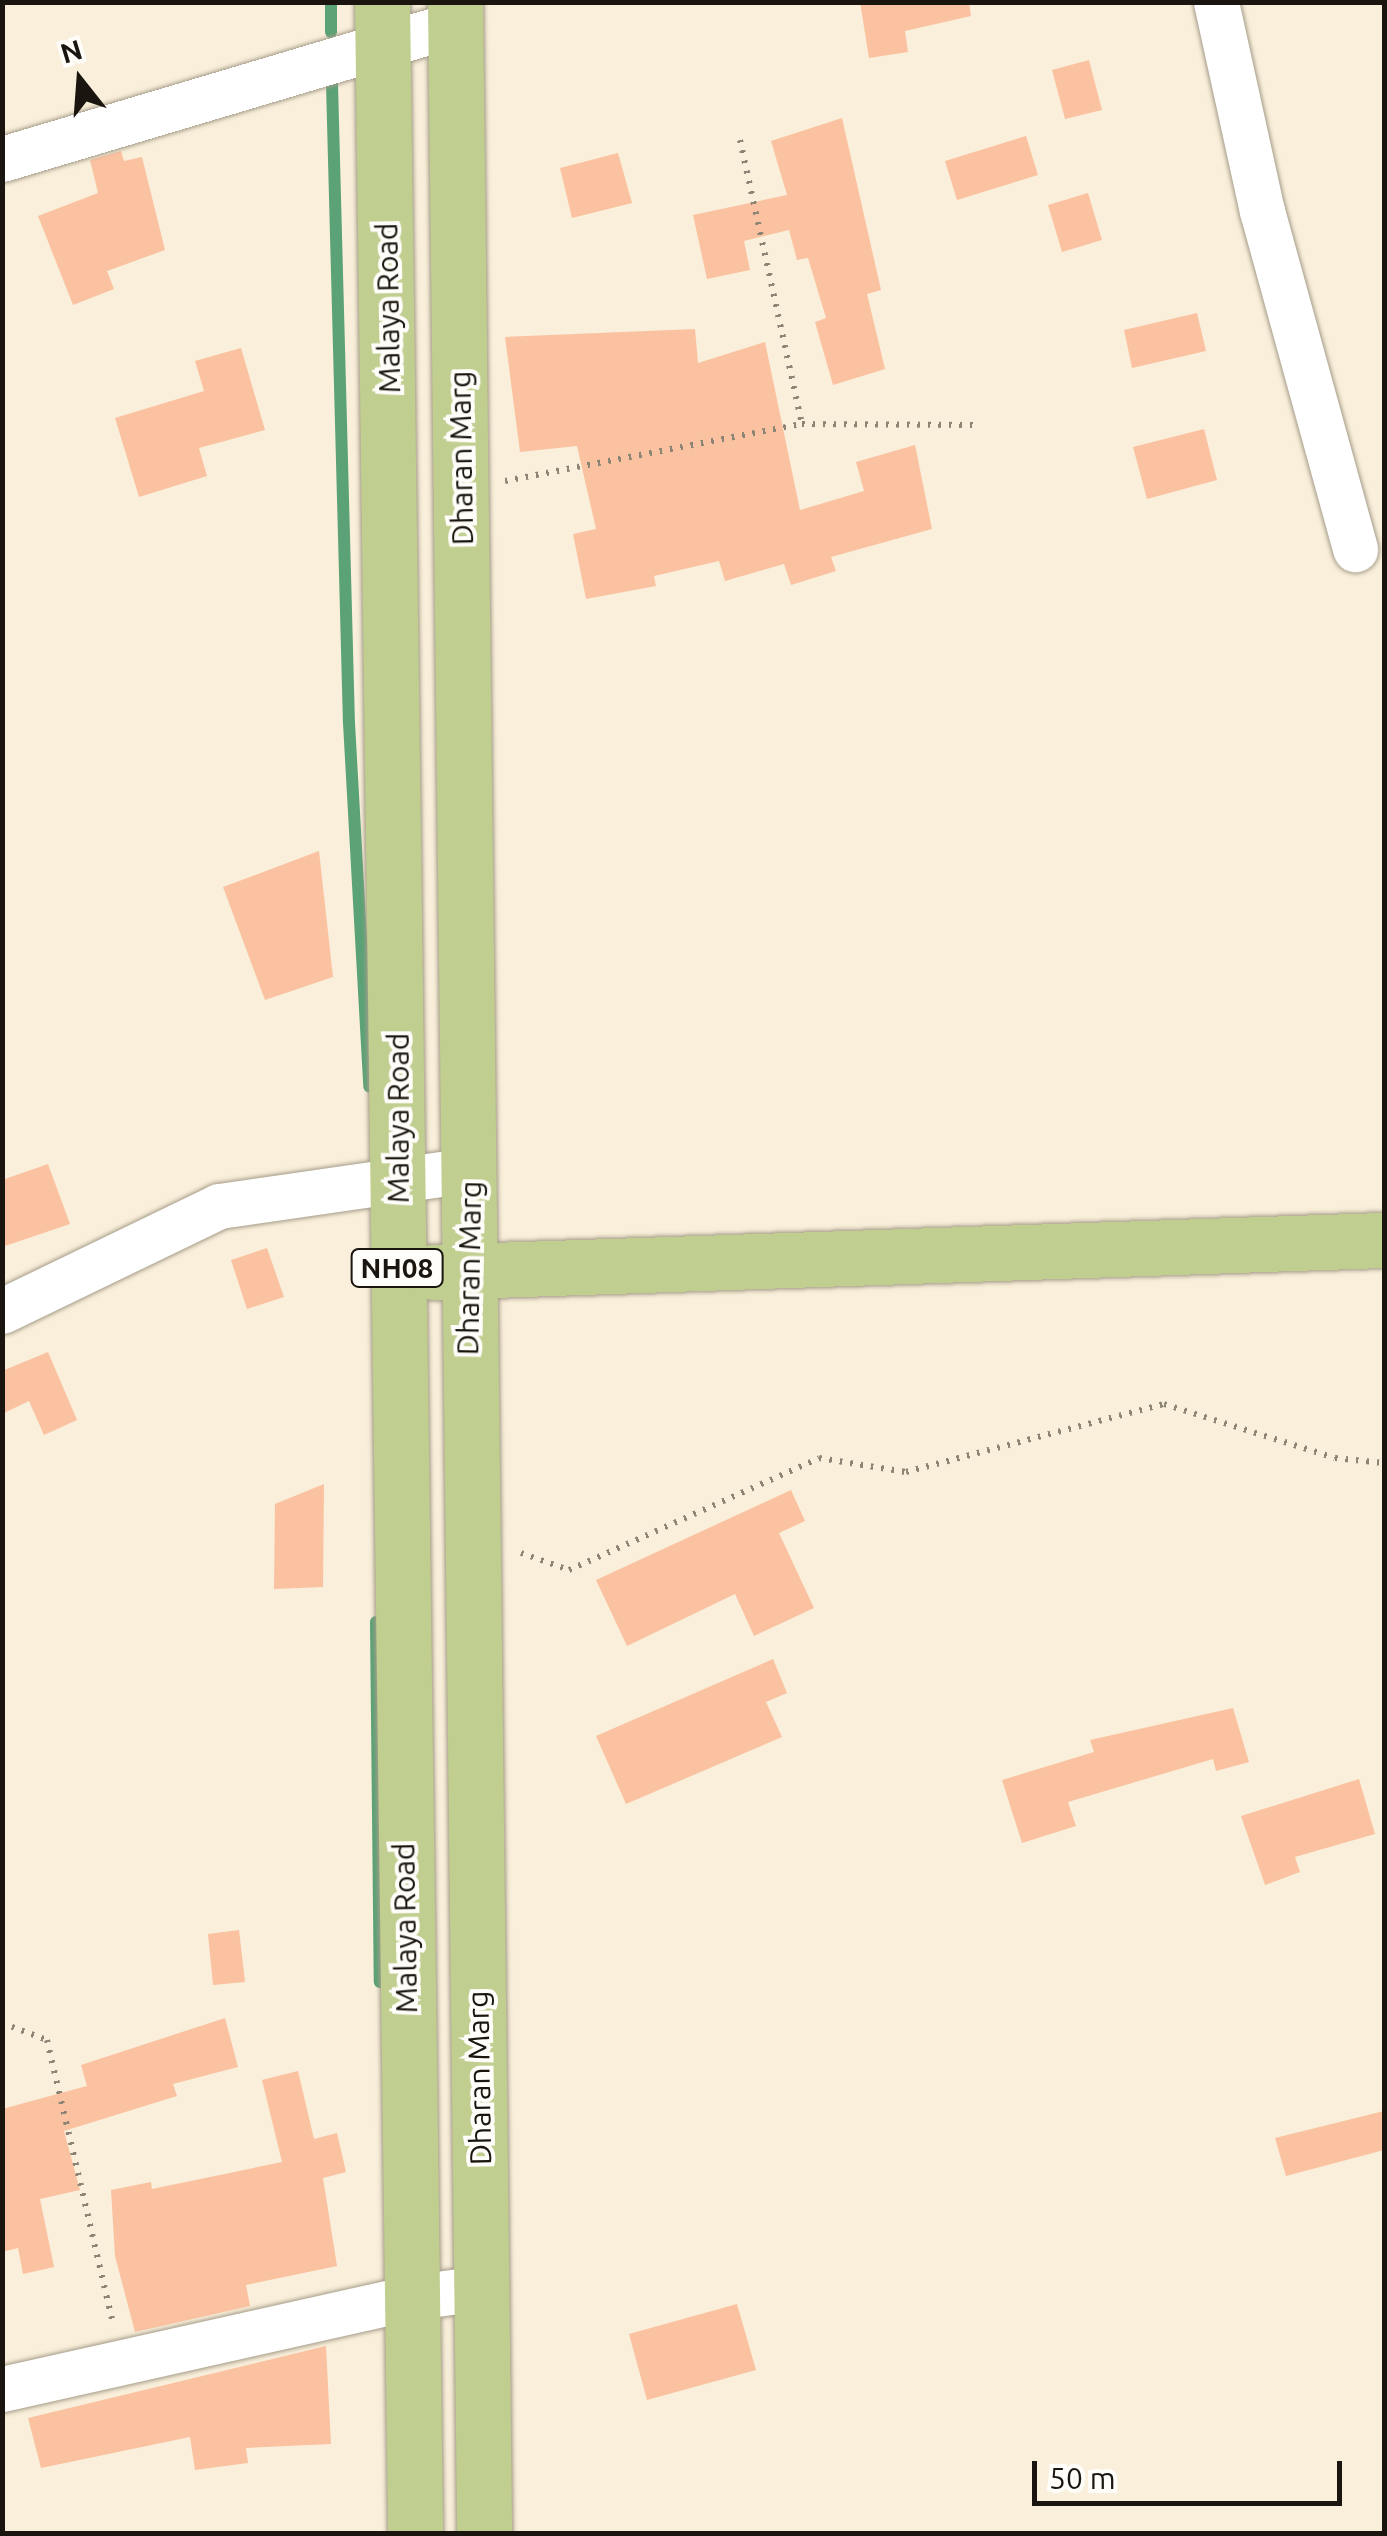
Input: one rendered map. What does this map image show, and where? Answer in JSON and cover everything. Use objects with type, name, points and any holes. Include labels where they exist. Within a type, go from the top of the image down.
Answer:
[{"type":"main road","name":"Dharan Marg","points":[[455,13],[470,1170],[468,1535],[484,2534]]},
{"type":"main road","name":"Malaya Road","points":[[383,22],[415,2534]]},
{"type":"main road","points":[[397,1276],[468,1268],[1384,1240]]},
{"type":"street","points":[[1216,2],[1262,211],[1355,549]]},
{"type":"street","points":[[2,159],[383,22],[455,13]]},
{"type":"street","points":[[2,1311],[218,1206],[470,1170]]},
{"type":"street","points":[[2,2389],[122,2366],[412,2297],[482,2288]]},
{"type":"path","points":[[740,140],[802,424]]},
{"type":"path","points":[[462,489],[802,424],[978,426]]},
{"type":"path","points":[[468,1535],[569,1570],[819,1458],[906,1472],[1164,1404],[1335,1458],[1384,1463]]},
{"type":"path","points":[[2,2023],[47,2040],[122,2366]]},
{"type":"building","points":[[860,2],[969,2],[971,16],[905,31],[908,52],[869,58]]},
{"type":"building","points":[[1089,60],[1102,110],[1065,119],[1052,70]]},
{"type":"building","points":[[842,118],[881,290],[867,294],[885,369],[833,385],[815,322],[826,318],[808,258],[797,260],[789,230],[744,241],[750,270],[707,279],[693,215],[787,195],[771,141]]},
{"type":"building","points":[[1026,136],[1038,175],[957,200],[945,161]]},
{"type":"building","points":[[121,151],[124,161],[142,157],[165,250],[107,271],[114,289],[73,305],[38,216],[98,193],[90,160]]},
{"type":"building","points":[[618,153],[632,203],[572,218],[560,168]]},
{"type":"building","points":[[1088,193],[1102,240],[1062,252],[1048,205]]},
{"type":"building","points":[[1197,313],[1206,351],[1132,368],[1124,330]]},
{"type":"building","points":[[695,329],[698,363],[765,342],[800,510],[864,491],[856,462],[915,445],[932,529],[831,557],[836,571],[791,585],[784,564],[725,581],[719,561],[654,576],[656,586],[586,599],[573,534],[596,529],[577,446],[520,452],[505,337]]},
{"type":"building","points":[[241,348],[265,430],[199,448],[207,476],[139,497],[115,418],[204,391],[195,361]]},
{"type":"building","points":[[1204,429],[1217,480],[1147,499],[1133,447]]},
{"type":"building","points":[[319,851],[333,977],[265,1000],[223,887]]},
{"type":"building","points":[[48,1164],[70,1224],[2,1247],[2,1180]]},
{"type":"building","points":[[267,1248],[284,1297],[247,1309],[231,1260]]},
{"type":"building","points":[[48,1352],[77,1420],[44,1435],[29,1401],[2,1414],[2,1371]]},
{"type":"building","points":[[324,1484],[323,1587],[274,1589],[275,1504]]},
{"type":"building","points":[[791,1490],[805,1521],[779,1533],[814,1608],[754,1636],[735,1594],[627,1646],[596,1580]]},
{"type":"building","points":[[773,1659],[787,1693],[766,1702],[782,1737],[626,1804],[596,1736]]},
{"type":"building","points":[[1233,1708],[1249,1762],[1216,1771],[1213,1759],[1068,1802],[1076,1826],[1022,1843],[1002,1780],[1094,1752],[1090,1740]]},
{"type":"building","points":[[1359,1779],[1375,1834],[1295,1857],[1300,1872],[1265,1885],[1241,1816]]},
{"type":"building","points":[[239,1930],[245,1982],[213,1985],[208,1934]]},
{"type":"building","points":[[225,2018],[238,2067],[173,2084],[177,2096],[64,2131],[80,2190],[40,2199],[54,2267],[23,2274],[18,2248],[2,2252],[2,2109],[87,2086],[81,2065]]},
{"type":"building","points":[[298,2071],[314,2139],[337,2133],[346,2172],[323,2178],[337,2266],[246,2285],[250,2306],[135,2332],[115,2256],[111,2190],[151,2182],[152,2189],[282,2162],[262,2080]]},
{"type":"building","points":[[1384,2111],[1384,2150],[1286,2176],[1275,2138]]},
{"type":"building","points":[[737,2304],[756,2370],[647,2400],[629,2334]]},
{"type":"building","points":[[326,2346],[331,2444],[246,2448],[248,2463],[195,2470],[190,2437],[41,2468],[28,2418]]},
{"type":"waterway","points":[[331,2],[331,32]]},
{"type":"waterway","points":[[332,84],[349,723],[369,1086]]},
{"type":"waterway","points":[[376,1622],[380,1982]]}]
